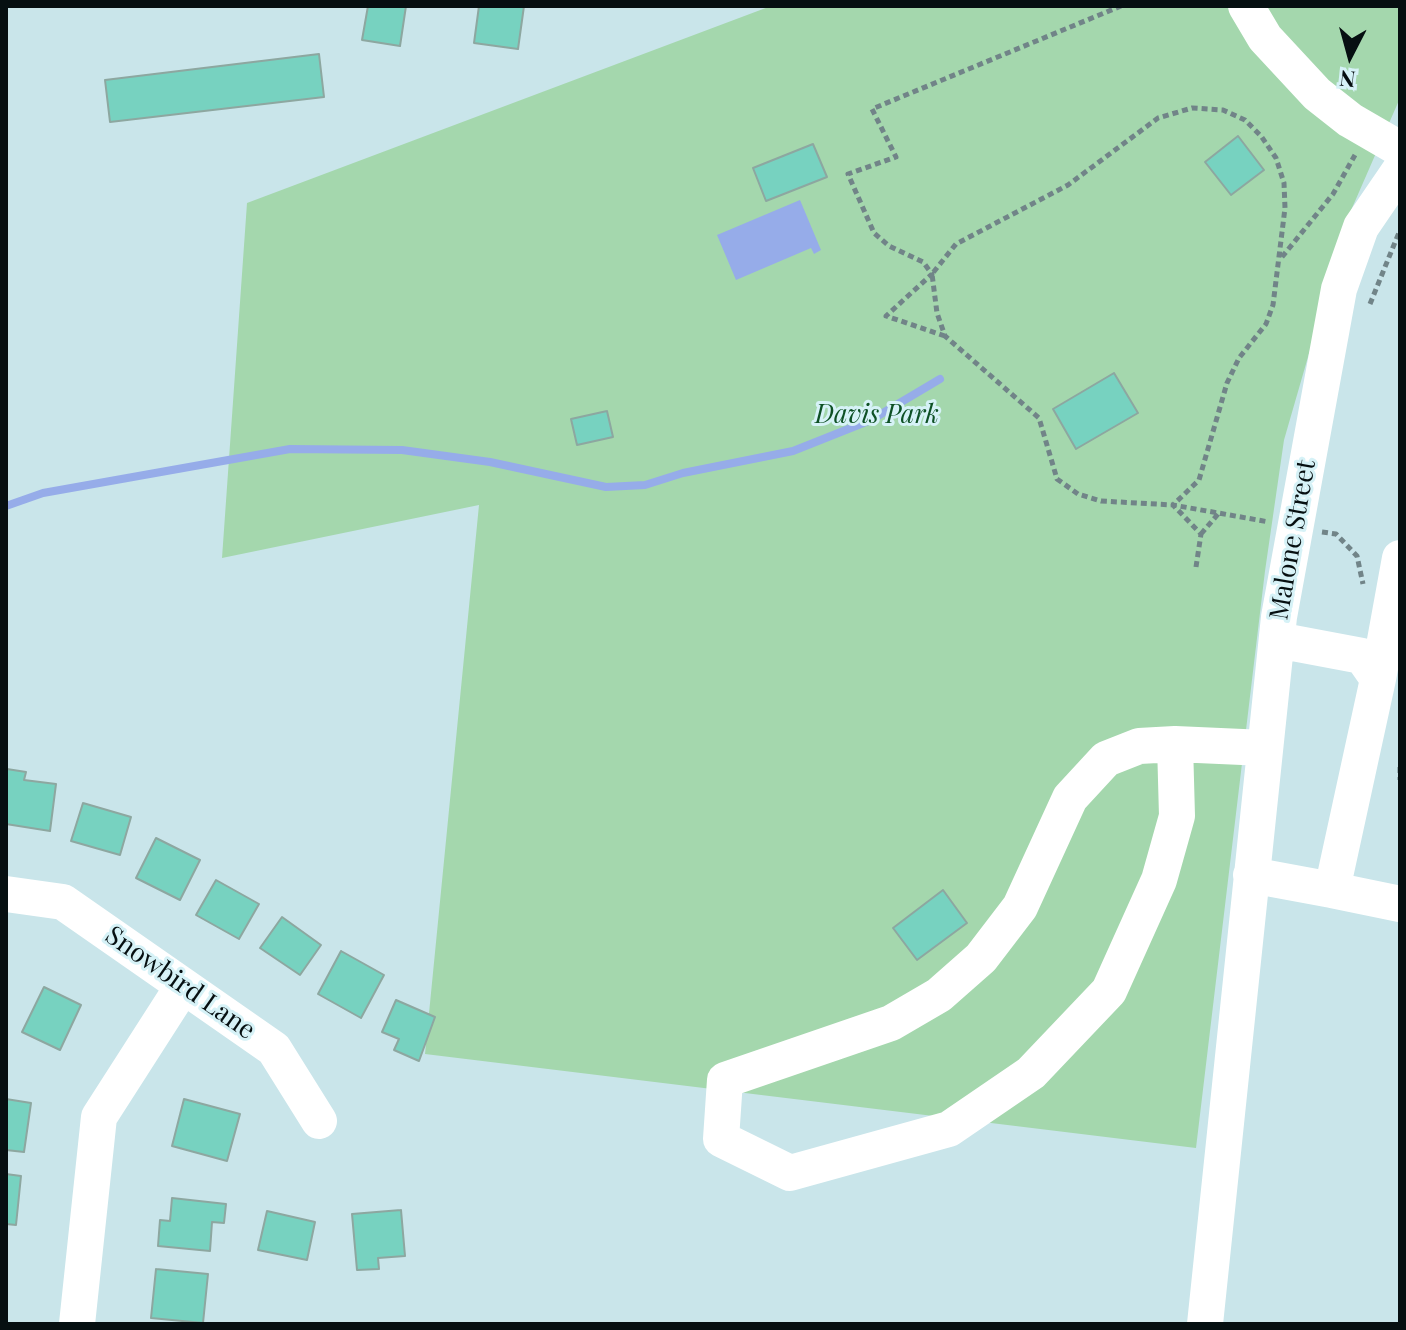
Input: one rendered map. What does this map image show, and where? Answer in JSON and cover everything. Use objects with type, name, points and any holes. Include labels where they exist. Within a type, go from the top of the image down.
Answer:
[{"type":"street","points":[[1246,6],[1265,38],[1317,94],[1368,132],[1400,166]]},
{"type":"street","name":"Malone Street","points":[[1205,1324],[1277,640],[1295,527],[1339,289],[1361,227],[1400,166]]},
{"type":"street","points":[[1332,890],[1378,679],[1400,558]]},
{"type":"street","points":[[1277,640],[1362,656],[1378,679]]},
{"type":"street","points":[[1175,744],[1177,816],[1159,880],[1109,991],[1031,1073],[949,1129],[790,1173],[721,1139],[725,1080],[891,1023],[939,995],[981,958],[1020,907],[1070,798],[1106,759],[1139,746],[1175,744],[1265,748]]},
{"type":"street","points":[[1251,875],[1400,904]]},
{"type":"street","name":"Snowbird Lane","points":[[6,894],[63,902],[274,1049],[319,1121]]},
{"type":"street","points":[[77,1324],[99,1117],[183,986]]},
{"type":"path","points":[[945,336],[937,313],[932,274],[923,262],[889,246],[874,233],[848,174],[896,157],[872,109],[1121,6]]},
{"type":"path","points":[[1173,505],[1199,480],[1227,383],[1239,358],[1266,324],[1282,257],[1284,183],[1276,158],[1245,120],[1223,110],[1192,108],[1158,118],[1068,185],[956,244],[932,274],[886,316],[945,336],[1039,418],[1057,479],[1078,494],[1101,501],[1173,505],[1336,534],[1357,556],[1366,603],[1387,629]]},
{"type":"path","points":[[1282,257],[1333,194],[1368,132]]},
{"type":"path","points":[[1173,505],[1201,534]]},
{"type":"path","points":[[1196,567],[1201,534],[1219,513]]},
{"type":"path","points":[[1400,767],[1400,780]]},
{"type":"green space","name":"Davis Park","points":[[771,6],[1400,8],[1400,98],[1349,215],[1284,440],[1265,571],[1196,1148],[425,1054],[479,505],[222,558],[247,203]]},
{"type":"water","points":[[800,200],[821,250],[814,254],[811,248],[736,280],[717,235]]},
{"type":"building","points":[[368,6],[406,6],[400,46],[362,40]]},
{"type":"building","points":[[479,6],[524,6],[518,49],[474,43]]},
{"type":"building","points":[[319,54],[324,97],[110,122],[105,80]]},
{"type":"building","points":[[1238,136],[1264,170],[1231,195],[1205,162]]},
{"type":"building","points":[[813,144],[827,177],[766,201],[753,168]]},
{"type":"building","points":[[1114,373],[1138,413],[1076,449],[1053,409]]},
{"type":"building","points":[[607,411],[613,437],[577,445],[571,419]]},
{"type":"building","points":[[7,769],[26,772],[24,780],[56,784],[50,831],[6,824]]},
{"type":"building","points":[[83,803],[131,817],[120,855],[71,841]]},
{"type":"building","points":[[156,838],[200,860],[180,900],[136,878]]},
{"type":"building","points":[[216,880],[259,904],[239,939],[196,915]]},
{"type":"building","points":[[943,890],[967,923],[917,960],[893,928]]},
{"type":"building","points":[[282,917],[321,945],[300,975],[260,948]]},
{"type":"building","points":[[341,951],[384,975],[361,1018],[318,994]]},
{"type":"building","points":[[44,987],[81,1005],[60,1050],[22,1032]]},
{"type":"building","points":[[396,1000],[435,1017],[419,1061],[394,1050],[399,1039],[382,1032]]},
{"type":"building","points":[[6,1099],[31,1103],[24,1152],[6,1150]]},
{"type":"building","points":[[184,1099],[240,1114],[227,1161],[172,1146]]},
{"type":"building","points":[[6,1174],[21,1176],[16,1225],[6,1224]]},
{"type":"building","points":[[172,1198],[226,1204],[224,1223],[212,1222],[210,1251],[158,1246],[160,1220],[170,1221]]},
{"type":"building","points":[[401,1210],[405,1256],[378,1258],[379,1269],[357,1270],[352,1214]]},
{"type":"building","points":[[267,1211],[315,1222],[307,1260],[258,1250]]},
{"type":"building","points":[[156,1269],[208,1274],[203,1323],[151,1318]]},
{"type":"waterway","points":[[6,506],[43,493],[290,449],[402,450],[490,462],[606,487],[645,485],[683,473],[793,451],[871,420],[940,379]]}]
